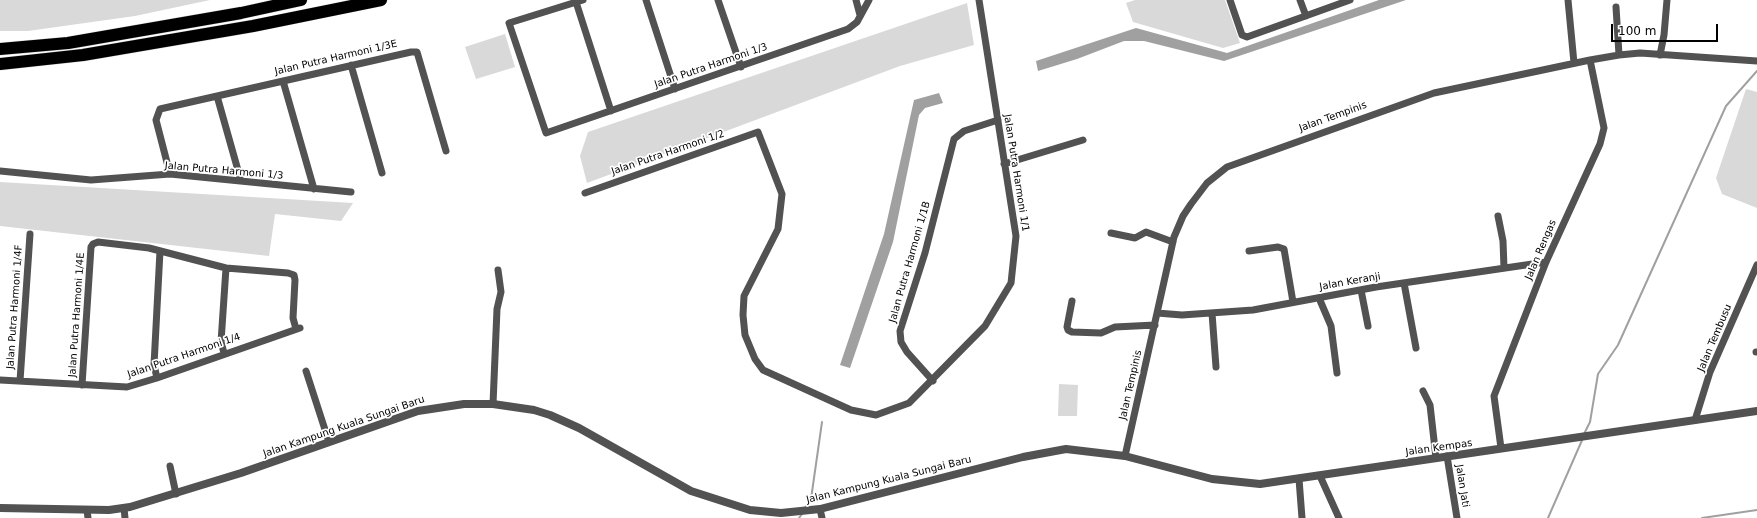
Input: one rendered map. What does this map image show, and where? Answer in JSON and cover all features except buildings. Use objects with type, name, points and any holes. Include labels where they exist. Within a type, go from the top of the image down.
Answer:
[{"type":"highway","points":[[0,49],[68,43],[241,13],[301,0]]},
{"type":"highway","points":[[0,64],[83,56],[253,26],[377,1]]},
{"type":"street","points":[[646,0],[675,89]]},
{"type":"street","points":[[718,0],[741,67]]},
{"type":"street","points":[[856,0],[860,15]]},
{"type":"street","name":"Jalan Putra Harmoni 1/3","points":[[579,1],[509,23],[546,133],[848,29],[856,22],[869,0]]},
{"type":"street","name":"Jalan Putra Harmoni 1/1","points":[[758,132],[782,194],[778,229],[744,296],[743,314],[745,335],[755,359],[763,370],[851,410],[876,415],[909,403],[985,326],[1011,282],[1016,236],[979,0]]},
{"type":"street","points":[[1230,0],[1242,35],[1247,37],[1350,0]]},
{"type":"street","points":[[1300,0],[1306,16]]},
{"type":"street","points":[[1568,0],[1574,63]]},
{"type":"street","points":[[1660,54],[1664,35],[1667,0]]},
{"type":"street","points":[[579,1],[611,111]]},
{"type":"street","points":[[1616,7],[1618,54]]},
{"type":"street","name":"Jalan Putra Harmoni 1/3E","points":[[170,174],[156,120],[160,109],[411,52],[417,52],[446,151]]},
{"type":"street","name":"Jalan Tempinis","points":[[1125,456],[1173,242],[1183,216],[1191,204],[1207,183],[1227,166],[1421,97],[1455,87],[1618,54],[1660,54],[1757,61]]},
{"type":"street","name":"Jalan Rengas","points":[[1501,448],[1494,396],[1546,262],[1600,144],[1604,128],[1590,60]]},
{"type":"street","points":[[351,65],[382,173]]},
{"type":"street","points":[[283,81],[314,189]]},
{"type":"street","points":[[217,96],[241,182]]},
{"type":"street","name":"Jalan Putra Harmoni 1/1B","points":[[932,381],[907,352],[901,342],[900,331],[925,253],[954,138],[964,131],[998,120]]},
{"type":"street","name":"Jalan Putra Harmoni 1/2","points":[[585,193],[758,132]]},
{"type":"street","points":[[1004,164],[1082,140]]},
{"type":"street","name":"Jalan Putra Harmoni 1/3","points":[[0,171],[91,180],[170,174],[351,192]]},
{"type":"street","points":[[1498,216],[1503,238],[1504,268]]},
{"type":"street","points":[[1111,233],[1135,238],[1146,232],[1173,242]]},
{"type":"street","name":"Jalan Putra Harmoni 1/4F","points":[[20,381],[30,234]]},
{"type":"street","name":"Jalan Putra Harmoni 1/4E","points":[[82,385],[91,247],[93,244],[98,242],[160,251]]},
{"type":"street","points":[[1249,251],[1278,247],[1284,249],[1293,302]]},
{"type":"street","points":[[157,378],[154,366],[160,251],[226,268],[221,342],[224,353]]},
{"type":"street","name":"Jalan Keranji","points":[[1158,313],[1182,315],[1253,310],[1361,290],[1546,262]]},
{"type":"street","name":"Jalan Tembusu","points":[[1695,420],[1710,372],[1757,265]]},
{"type":"street","name":"Jalan Putra Harmoni 1/4","points":[[0,380],[127,386],[157,378],[224,353],[298,329],[293,318],[294,275],[288,273],[226,268]]},
{"type":"street","points":[[492,404],[497,309],[501,292],[498,270]]},
{"type":"street","points":[[1404,283],[1416,348]]},
{"type":"street","points":[[1361,290],[1368,326]]},
{"type":"street","points":[[1319,298],[1331,326],[1337,373]]},
{"type":"street","points":[[1072,301],[1067,327],[1068,330],[1072,332],[1101,333],[1115,327],[1155,325]]},
{"type":"street","points":[[1212,313],[1216,367]]},
{"type":"street","points":[[306,371],[329,442]]},
{"type":"street","points":[[1423,391],[1430,405],[1436,458]]},
{"type":"street","name":"Jalan Kampung Kuala Sungai Baru","points":[[0,508],[88,514],[124,508],[176,494],[418,411],[464,404],[492,404],[534,410],[561,419],[691,491],[750,510],[805,512],[1012,459],[1066,449],[1125,456]]},
{"type":"street","name":"Jalan Kempas","points":[[1125,456],[1212,479],[1260,484],[1757,411]]},
{"type":"street","name":"Jalan Jati","points":[[1447,456],[1457,518]]},
{"type":"street","points":[[170,466],[176,494]]},
{"type":"street","points":[[1320,476],[1339,518]]},
{"type":"street","points":[[1299,479],[1302,518]]},
{"type":"street","points":[[124,508],[125,518]]},
{"type":"street","points":[[820,509],[822,518]]},
{"type":"shaded area","points":[[0,0],[210,0],[135,16],[28,31],[0,31]]},
{"type":"shaded area","points":[[1135,0],[1225,0],[1240,43],[1223,48],[1133,22],[1126,3]]},
{"type":"shaded area","points":[[1379,0],[1406,0],[1224,61],[1144,41],[1124,41],[1077,59],[1038,71],[1036,61],[1136,28],[1227,53]]},
{"type":"shaded area","points":[[967,3],[974,45],[900,66],[587,183],[580,156],[588,132]]},
{"type":"shaded area","points":[[505,34],[515,67],[476,79],[465,47]]},
{"type":"shaded area","points":[[1746,89],[1757,92],[1757,208],[1722,194],[1716,178]]},
{"type":"shaded area","points":[[939,93],[943,103],[925,108],[919,115],[893,242],[850,368],[840,365],[884,234],[914,100]]},
{"type":"shaded area","points":[[0,182],[353,203],[341,221],[275,214],[269,256],[0,226]]},
{"type":"shaded area","points":[[1059,384],[1078,385],[1077,416],[1058,416]]},
{"type":"waterway","points":[[1584,434],[1590,422],[1598,374],[1618,345],[1726,106],[1757,71]]},
{"type":"waterway","points":[[805,508],[811,499],[822,422]]},
{"type":"waterway","points":[[1548,518],[1583,438]]},
{"type":"waterway","points":[[1702,518],[1757,510]]},
{"type":"waterway","points":[[799,518],[802,514]]}]
